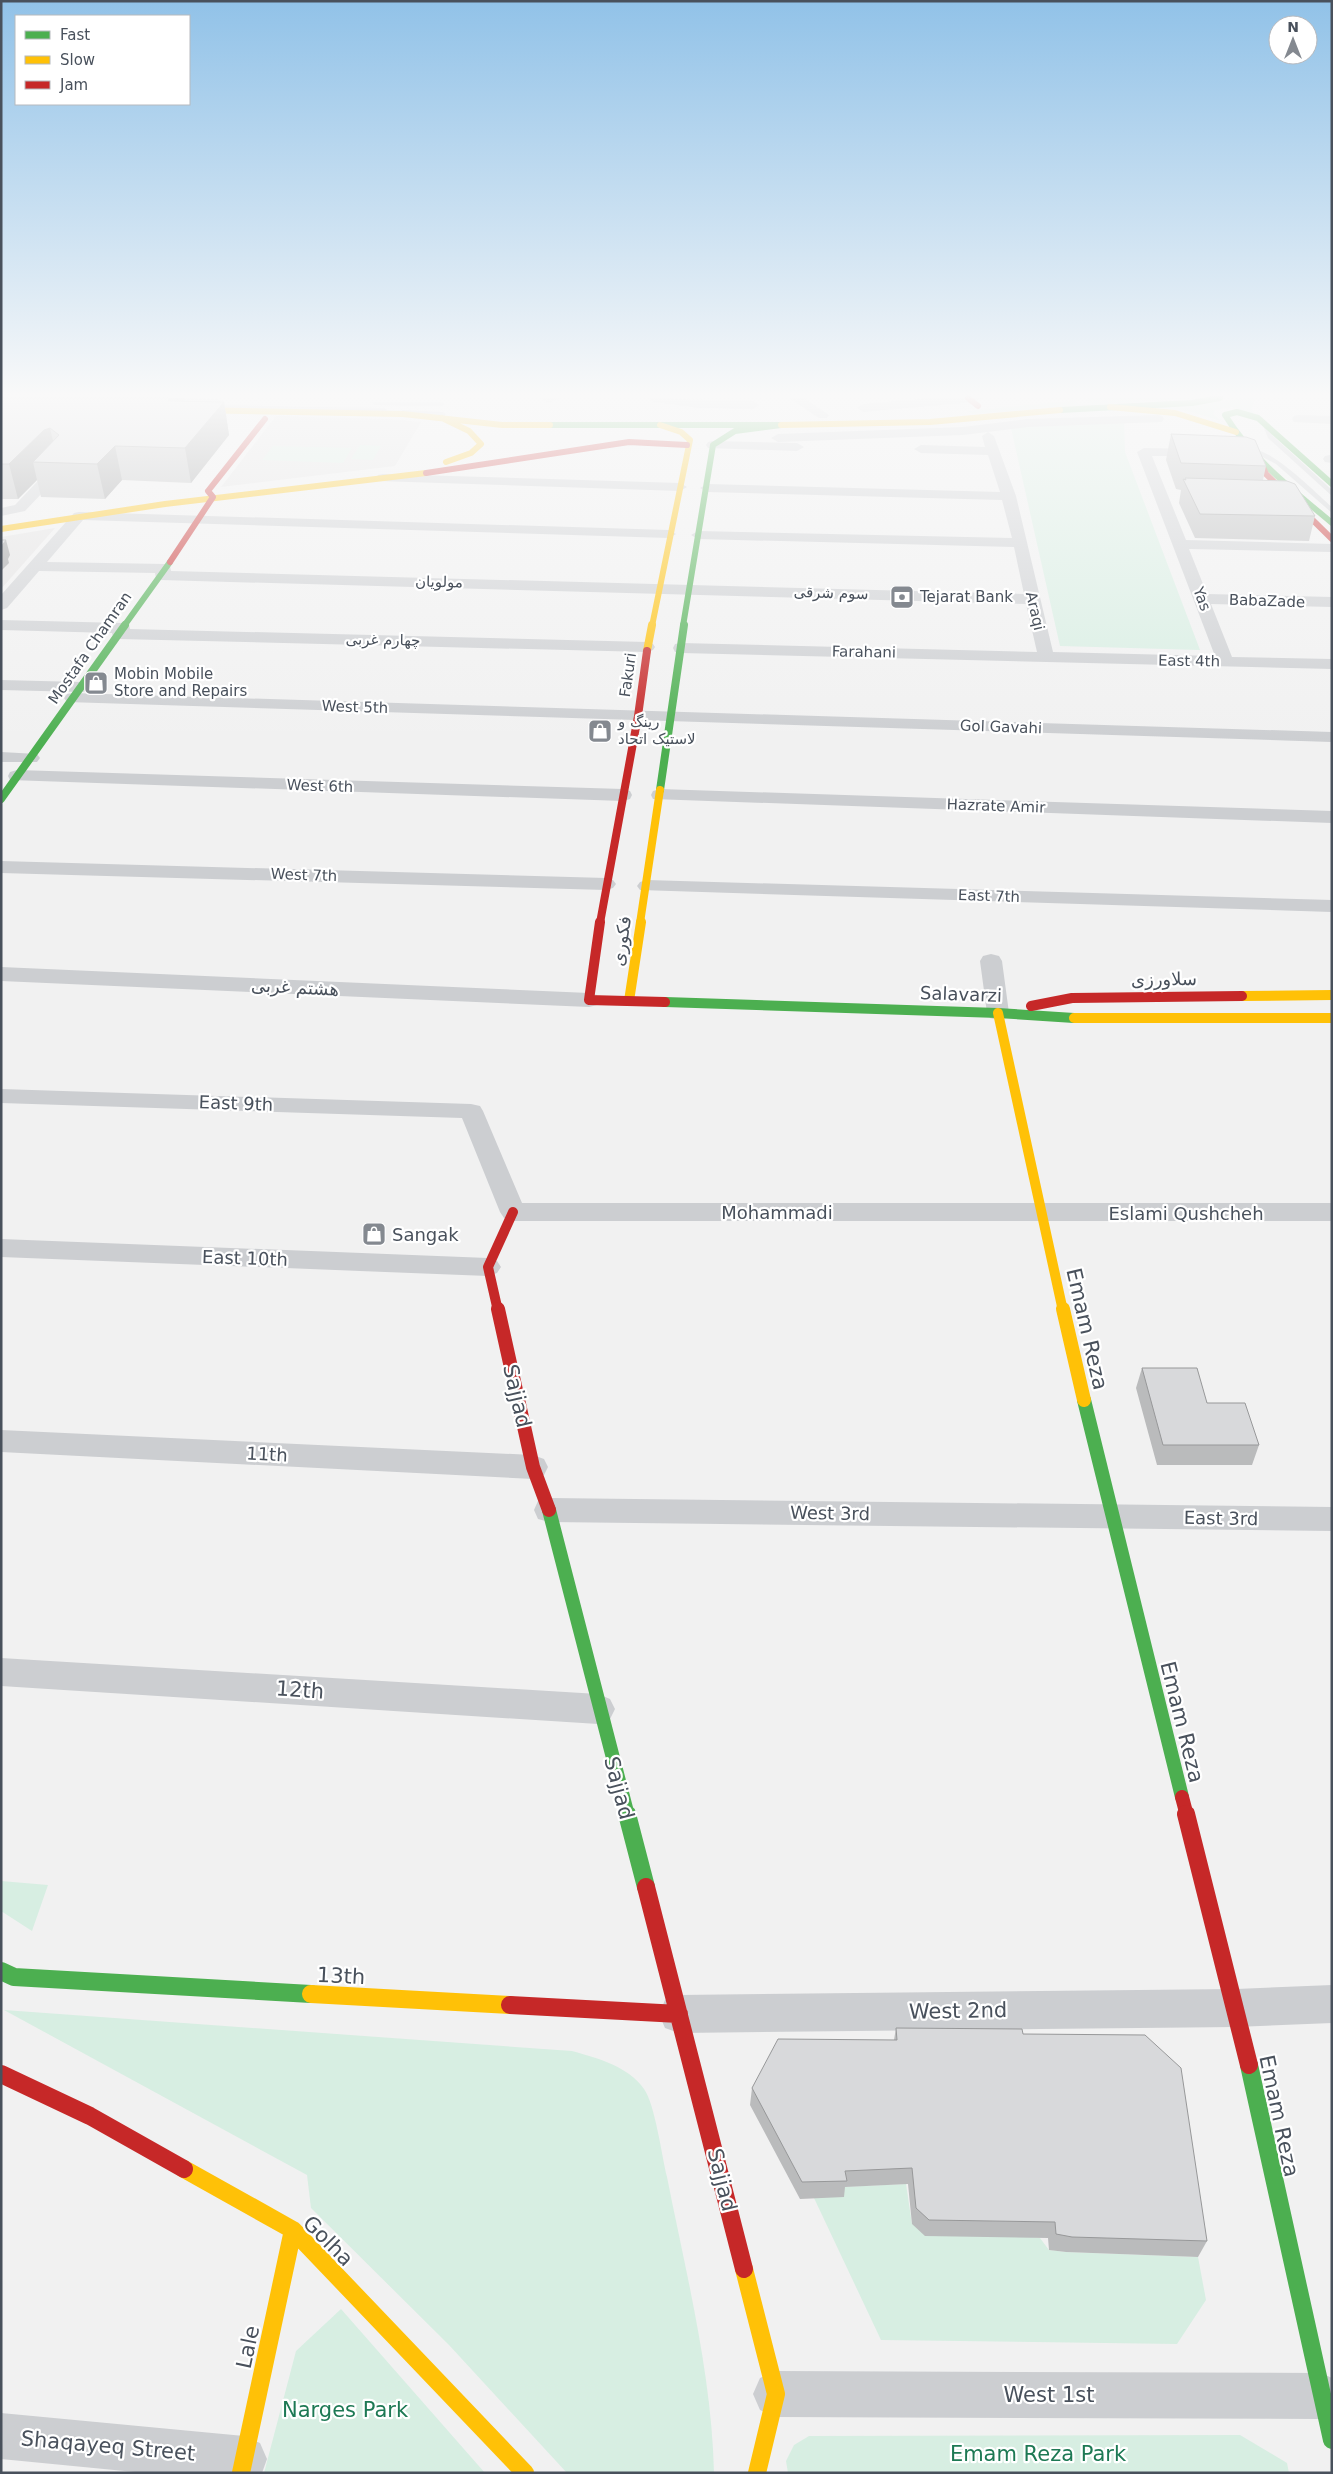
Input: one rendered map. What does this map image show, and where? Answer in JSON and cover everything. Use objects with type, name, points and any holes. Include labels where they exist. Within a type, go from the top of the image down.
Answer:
[{"type":"main road","points":[[1,522],[65,513]]},
{"type":"main road","points":[[1,529],[94,513]]},
{"type":"main road","name":"Mostafa Chamran","points":[[1,799],[163,572],[202,513]]},
{"type":"main road","name":"Fakuri","points":[[589,1000],[606,884],[638,716],[647,647],[674,513]]},
{"type":"main road","points":[[647,886],[689,588],[702,513]]},
{"type":"main road","points":[[1305,513],[1332,539]]},
{"type":"main road","points":[[1322,513],[1332,523]]},
{"type":"main road","name":"فکوری","points":[[629,1001],[647,886]]},
{"type":"main road","name":"سلاورزی","points":[[998,1013],[1072,998],[1332,996]]},
{"type":"main road","name":"Salavarzi","points":[[589,1000],[998,1013],[1083,1019],[1332,1018]]},
{"type":"main road","name":"Emam Reza","points":[[998,1013],[1040,1213],[1111,1517],[1236,2008],[1332,2440]]},
{"type":"main road","points":[[488,1267],[513,1212]]},
{"type":"main road","name":"Sajjad","points":[[488,1267],[533,1467],[549,1510],[598,1709],[679,2014],[776,2394],[756,2473]]},
{"type":"main road","name":"13th","points":[[1,1971],[14,1977],[679,2014]]},
{"type":"main road","name":"Golha","points":[[1,2074],[90,2116],[293,2230],[525,2473]]},
{"type":"main road","name":"Lale","points":[[242,2466],[293,2230]]},
{"type":"street","name":"Araqi","points":[[1013,513],[1046,657]]},
{"type":"street","name":"Yas","points":[[1168,513],[1226,662]]},
{"type":"street","points":[[1,605],[79,516],[670,534]]},
{"type":"street","points":[[698,535],[1020,543]]},
{"type":"street","points":[[1180,544],[1332,548]]},
{"type":"street","name":"مولویان","points":[[35,566],[163,572],[689,588]]},
{"type":"street","name":"سوم شرقی","points":[[689,588],[1033,599]]},
{"type":"street","name":"BabaZade","points":[[1202,599],[1332,602]]},
{"type":"street","name":"چهارم غربی","points":[[1,625],[121,631],[647,647]]},
{"type":"street","name":"Farahani","points":[[681,648],[1046,657]]},
{"type":"street","name":"East 4th","points":[[1046,657],[1332,664]]},
{"type":"street","name":"West 5th","points":[[1,685],[77,692],[671,717]]},
{"type":"street","name":"Gol Gavahi","points":[[671,717],[1332,737]]},
{"type":"street","points":[[1,757],[30,758]]},
{"type":"street","name":"West 6th","points":[[18,776],[623,795]]},
{"type":"street","name":"Hazrate Amir","points":[[660,795],[1332,817]]},
{"type":"street","name":"West 7th","points":[[1,867],[606,884]]},
{"type":"street","name":"East 7th","points":[[647,886],[1332,906]]},
{"type":"street","points":[[991,961],[998,1013]]},
{"type":"street","name":"هشتم غربی","points":[[1,974],[589,1000]]},
{"type":"street","name":"East 9th","points":[[1,1096],[471,1111],[513,1212]]},
{"type":"street","name":"Mohammadi","points":[[513,1212],[1040,1213]]},
{"type":"street","name":"Eslami Qushcheh","points":[[1040,1213],[1332,1212]]},
{"type":"street","name":"East 10th","points":[[1,1248],[488,1267]]},
{"type":"street","name":"11th","points":[[1,1441],[533,1467]]},
{"type":"street","name":"West 3rd","points":[[549,1510],[1111,1517]]},
{"type":"street","name":"East 3rd","points":[[1111,1517],[1332,1519]]},
{"type":"street","name":"12th","points":[[1,1672],[598,1709]]},
{"type":"street","name":"West 2nd","points":[[679,2014],[1236,2008],[1332,2004]]},
{"type":"street","name":"West 1st","points":[[776,2394],[1321,2396]]},
{"type":"street","name":"Shaqayeq Street","points":[[1,2436],[242,2466]]},
{"type":"shaded area","points":[[55,528],[1,589],[1,537]]},
{"type":"green space","points":[[1030,513],[1148,513],[1200,650],[1060,646]]},
{"type":"green space","points":[[1,1881],[48,1885],[32,1931],[1,1911]]},
{"type":"green space","points":[[4,2010],[572,2051],[611,2064],[630,2074],[648,2096],[658,2131],[697,2324],[708,2399],[714,2473],[567,2473],[449,2345],[311,2208],[307,2175]]},
{"type":"green space","points":[[906,2184],[912,2224],[1040,2238],[1049,2250],[1066,2252],[1198,2257],[1206,2300],[1177,2344],[881,2340],[814,2198],[842,2187]]},
{"type":"green space","name":"Narges Park","points":[[341,2309],[485,2473],[264,2473],[296,2351]]},
{"type":"green space","name":"Emam Reza Park","points":[[1240,2435],[1287,2463],[1289,2473],[788,2473],[786,2461],[794,2445],[809,2436]]},
{"type":"building","points":[[1313,513],[1315,516],[1200,514]]},
{"type":"building","points":[[1,540],[6,540],[1,547]]},
{"type":"building","points":[[1142,1368],[1197,1368],[1207,1403],[1245,1403],[1259,1445],[1163,1445]]},
{"type":"building","points":[[896,2028],[1022,2029],[1023,2034],[1145,2035],[1181,2068],[1207,2241],[1072,2237],[1056,2234],[1055,2222],[929,2220],[916,2208],[912,2168],[845,2171],[847,2181],[802,2182],[752,2088],[778,2039],[897,2040]]},
{"type":"traffic: fast","points":[[660,790],[702,513]]},
{"type":"traffic: fast","points":[[1321,513],[1332,523]]},
{"type":"traffic: fast","points":[[1,799],[170,562]]},
{"type":"traffic: fast","points":[[665,1002],[998,1013],[1074,1018]]},
{"type":"traffic: fast","points":[[1084,1400],[1182,1797]]},
{"type":"traffic: fast","points":[[549,1510],[646,1887]]},
{"type":"traffic: fast","points":[[1,1971],[14,1977],[311,1994]]},
{"type":"traffic: fast","points":[[1249,2065],[1332,2440]]},
{"type":"traffic: slow","points":[[1,529],[103,513]]},
{"type":"traffic: slow","points":[[647,651],[675,513]]},
{"type":"traffic: slow","points":[[629,1001],[660,790]]},
{"type":"traffic: slow","points":[[1242,996],[1332,995]]},
{"type":"traffic: slow","points":[[998,1013],[1040,1213],[1084,1400]]},
{"type":"traffic: slow","points":[[1074,1018],[1332,1018]]},
{"type":"traffic: slow","points":[[311,1994],[510,2005]]},
{"type":"traffic: slow","points":[[184,2169],[293,2230],[525,2473]]},
{"type":"traffic: slow","points":[[241,2473],[293,2230]]},
{"type":"traffic: slow","points":[[744,2269],[776,2394],[757,2473]]},
{"type":"traffic: jam","points":[[170,562],[202,513]]},
{"type":"traffic: jam","points":[[1306,513],[1332,539]]},
{"type":"traffic: jam","points":[[647,651],[638,716],[606,884],[589,1000],[665,1002]]},
{"type":"traffic: jam","points":[[1031,1006],[1072,998],[1242,996]]},
{"type":"traffic: jam","points":[[513,1212],[488,1267],[533,1467],[549,1510]]},
{"type":"traffic: jam","points":[[1182,1797],[1249,2065]]},
{"type":"traffic: jam","points":[[646,1887],[744,2269]]},
{"type":"traffic: jam","points":[[510,2005],[679,2014]]},
{"type":"traffic: jam","points":[[1,2074],[90,2116],[184,2169]]},
{"type":"place","name":"Tejarat Bank","points":[[902,597]]},
{"type":"place","name":"Mobin Mobile Store and Repairs","points":[[96,683]]},
{"type":"place","name":"رینگ و لاستیک اتحاد","points":[[600,731]]},
{"type":"place","name":"Sangak","points":[[374,1234]]}]
